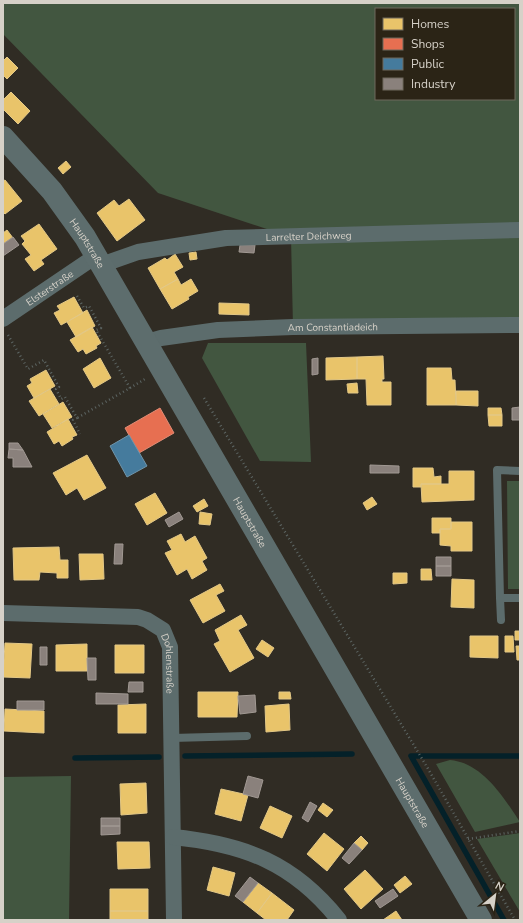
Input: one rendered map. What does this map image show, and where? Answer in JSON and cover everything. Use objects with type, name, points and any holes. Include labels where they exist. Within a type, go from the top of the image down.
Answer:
[{"type":"street","name":"Hauptstraße","points":[[3,137],[52,191],[85,237],[481,920]]},
{"type":"street","name":"Larrelter Deichweg","points":[[98,261],[138,252],[226,238],[520,230]]},
{"type":"street","name":"Elsterstraße","points":[[5,325],[98,261]]},
{"type":"street","name":"Am Constantiadeich","points":[[147,342],[161,338],[218,330],[293,327],[520,325]]},
{"type":"street","name":"Dohlenstraße","points":[[3,613],[138,617],[155,624],[163,630],[170,647],[174,920]]},
{"type":"street","points":[[173,838],[224,844],[246,851],[281,867],[313,893],[339,920]]},
{"type":"lane","points":[[501,620],[497,470],[520,471]]},
{"type":"lane","points":[[500,598],[520,598]]},
{"type":"lane","points":[[172,738],[247,736]]},
{"type":"path","points":[[77,296],[84,308],[89,306],[101,328],[96,330],[130,388],[73,420],[80,434]]},
{"type":"path","points":[[5,325],[28,369],[44,360],[59,387],[56,389],[62,399],[65,397],[77,418]]},
{"type":"path","points":[[200,391],[428,767],[515,920]]},
{"type":"path","points":[[468,839],[520,831]]},
{"type":"green space","points":[[3,3],[520,3],[520,325],[293,327],[291,237],[158,193],[3,34]]},
{"type":"green space","points":[[208,343],[306,343],[311,462],[260,461],[202,358]]},
{"type":"green space","points":[[507,481],[520,481],[520,589],[508,589]]},
{"type":"green space","points":[[450,760],[473,768],[482,775],[500,793],[520,822],[475,832],[436,764]]},
{"type":"green space","points":[[71,776],[69,920],[3,920],[3,777]]},
{"type":"green space","points":[[520,833],[520,912],[477,839]]},
{"type":"building: Homes","points":[[7,57],[18,68],[7,79],[3,75],[3,61]]},
{"type":"building: Homes","points":[[11,92],[30,111],[18,124],[3,109],[3,100]]},
{"type":"building: Homes","points":[[66,161],[71,167],[63,174],[58,168]]},
{"type":"building: Homes","points":[[5,180],[22,201],[5,214],[3,212],[3,181]]},
{"type":"building: Homes","points":[[129,199],[145,220],[117,241],[97,213],[114,200],[119,206]]},
{"type":"building: Homes","points":[[39,224],[57,249],[41,260],[44,264],[34,271],[25,259],[31,255],[22,244],[25,241],[21,236]]},
{"type":"building: Homes","points":[[7,230],[13,238],[3,244],[3,233]]},
{"type":"building: Homes","points":[[196,252],[197,259],[190,260],[189,253]]},
{"type":"building: Homes","points":[[175,254],[183,267],[174,272],[178,279],[160,289],[148,268],[165,258],[167,260]]},
{"type":"building: Homes","points":[[178,279],[181,285],[191,279],[198,291],[188,297],[189,299],[172,309],[160,289]]},
{"type":"building: Homes","points":[[74,297],[83,313],[61,325],[54,313],[60,310],[57,306]]},
{"type":"building: Homes","points":[[219,303],[249,304],[249,315],[219,314]]},
{"type":"building: Homes","points":[[87,310],[95,326],[76,337],[67,322]]},
{"type":"building: Homes","points":[[92,327],[101,343],[96,346],[97,348],[86,354],[83,349],[78,352],[70,340]]},
{"type":"building: Homes","points":[[383,356],[384,379],[382,379],[382,382],[391,382],[391,405],[367,405],[366,379],[357,379],[357,357]]},
{"type":"building: Homes","points":[[357,357],[357,379],[326,380],[326,358]]},
{"type":"building: Homes","points":[[100,358],[111,378],[94,388],[83,369]]},
{"type":"building: Homes","points":[[427,368],[451,368],[452,380],[455,380],[456,405],[427,405]]},
{"type":"building: Homes","points":[[46,370],[55,386],[34,398],[27,386],[32,383],[30,379]]},
{"type":"building: Homes","points":[[357,383],[358,393],[348,393],[347,384]]},
{"type":"building: Homes","points":[[50,389],[59,404],[39,416],[29,401]]},
{"type":"building: Homes","points":[[456,391],[478,391],[478,406],[456,405]]},
{"type":"building: Homes","points":[[63,402],[72,417],[52,428],[43,414]]},
{"type":"building: Homes","points":[[488,408],[501,408],[502,415],[488,415]]},
{"type":"building: Homes","points":[[488,415],[502,415],[502,426],[489,426]]},
{"type":"building: Homes","points":[[68,419],[77,435],[72,437],[73,439],[62,446],[59,441],[54,444],[47,432]]},
{"type":"building: Homes","points":[[87,455],[106,488],[84,500],[77,488],[66,495],[53,473]]},
{"type":"building: Homes","points":[[413,468],[433,468],[434,477],[441,476],[441,484],[421,484],[421,487],[413,487]]},
{"type":"building: Homes","points":[[449,471],[474,471],[474,500],[422,502],[421,484],[449,484]]},
{"type":"building: Homes","points":[[155,493],[167,513],[147,525],[135,504]]},
{"type":"building: Homes","points":[[372,497],[377,504],[367,510],[363,503]]},
{"type":"building: Homes","points":[[204,499],[208,506],[197,512],[193,506]]},
{"type":"building: Homes","points":[[200,512],[212,514],[210,525],[199,524]]},
{"type":"building: Homes","points":[[432,518],[451,518],[451,529],[440,529],[440,533],[432,533]]},
{"type":"building: Homes","points":[[451,522],[472,522],[472,551],[451,551],[451,546],[440,545],[440,529],[451,529]]},
{"type":"building: Homes","points":[[181,534],[185,542],[195,536],[207,558],[202,561],[207,570],[192,579],[187,569],[177,575],[165,553],[172,550],[167,541]]},
{"type":"building: Homes","points":[[59,547],[60,560],[68,560],[68,578],[57,578],[57,573],[40,572],[39,580],[14,580],[13,548]]},
{"type":"building: Homes","points":[[79,554],[103,554],[104,579],[80,580]]},
{"type":"building: Homes","points":[[421,569],[431,569],[432,580],[421,580]]},
{"type":"building: Homes","points":[[393,573],[407,573],[407,583],[393,584]]},
{"type":"building: Homes","points":[[452,579],[474,580],[474,608],[451,607]]},
{"type":"building: Homes","points":[[220,584],[224,591],[216,595],[225,611],[203,623],[190,600]]},
{"type":"building: Homes","points":[[241,615],[247,625],[238,630],[254,658],[230,672],[214,644],[220,641],[215,630]]},
{"type":"building: Homes","points":[[515,631],[520,631],[520,640],[515,640]]},
{"type":"building: Homes","points":[[470,636],[498,636],[498,658],[470,657]]},
{"type":"building: Homes","points":[[505,636],[513,636],[514,652],[505,652]]},
{"type":"building: Homes","points":[[262,640],[274,648],[268,657],[256,649]]},
{"type":"building: Homes","points":[[5,643],[32,644],[30,678],[3,677]]},
{"type":"building: Homes","points":[[87,644],[87,671],[56,671],[56,645]]},
{"type":"building: Homes","points":[[115,645],[144,645],[144,673],[115,673]]},
{"type":"building: Homes","points":[[516,646],[520,646],[520,660],[517,660]]},
{"type":"building: Homes","points":[[198,692],[238,692],[237,717],[198,717]]},
{"type":"building: Homes","points":[[279,692],[290,692],[291,699],[279,699]]},
{"type":"building: Homes","points":[[146,704],[146,733],[118,733],[118,705]]},
{"type":"building: Homes","points":[[289,704],[290,730],[266,732],[265,706]]},
{"type":"building: Homes","points":[[5,709],[44,711],[44,733],[4,731]]},
{"type":"building: Homes","points":[[146,783],[147,813],[121,815],[120,784]]},
{"type":"building: Homes","points":[[221,789],[248,795],[241,821],[215,814]]},
{"type":"building: Homes","points":[[323,803],[333,810],[327,817],[318,810]]},
{"type":"building: Homes","points":[[270,806],[292,816],[282,838],[260,828]]},
{"type":"building: Homes","points":[[324,833],[344,849],[327,871],[307,854]]},
{"type":"building: Homes","points":[[361,836],[368,843],[362,850],[354,843]]},
{"type":"building: Homes","points":[[117,842],[149,842],[150,868],[118,869]]},
{"type":"building: Homes","points":[[213,867],[235,873],[229,896],[207,890]]},
{"type":"building: Homes","points":[[365,870],[383,889],[361,909],[344,889]]},
{"type":"building: Homes","points":[[405,876],[412,884],[400,893],[394,885]]},
{"type":"building: Homes","points":[[258,883],[272,893],[257,913],[243,902]]},
{"type":"building: Homes","points":[[110,889],[148,889],[148,911],[110,911]]},
{"type":"building: Homes","points":[[272,893],[294,910],[287,920],[266,920],[257,913]]},
{"type":"building: Homes","points":[[110,911],[148,911],[148,920],[110,920]]},
{"type":"building: Homes","points":[[396,911],[402,920],[383,920]]},
{"type":"building: Shops","points":[[160,408],[174,433],[139,453],[125,428]]},
{"type":"building: Public","points":[[129,435],[147,466],[127,477],[110,446]]},
{"type":"building: Industry","points":[[13,237],[19,245],[3,256],[3,244]]},
{"type":"building: Industry","points":[[240,245],[255,245],[254,253],[239,252]]},
{"type":"building: Industry","points":[[318,358],[318,374],[312,375],[312,359]]},
{"type":"building: Industry","points":[[520,407],[520,420],[512,420],[512,408]]},
{"type":"building: Industry","points":[[9,443],[18,443],[23,450],[9,449]]},
{"type":"building: Industry","points":[[9,449],[23,450],[32,467],[13,467],[13,458],[8,458]]},
{"type":"building: Industry","points":[[370,465],[399,466],[399,473],[370,473]]},
{"type":"building: Industry","points":[[179,512],[183,519],[169,527],[165,520]]},
{"type":"building: Industry","points":[[115,544],[123,544],[122,564],[114,564]]},
{"type":"building: Industry","points":[[436,557],[451,557],[451,566],[436,566]]},
{"type":"building: Industry","points":[[436,566],[451,566],[451,576],[436,576]]},
{"type":"building: Industry","points":[[40,647],[47,647],[47,665],[40,665]]},
{"type":"building: Industry","points":[[87,658],[96,658],[96,680],[88,680]]},
{"type":"building: Industry","points":[[129,682],[143,682],[143,692],[128,692]]},
{"type":"building: Industry","points":[[96,693],[128,694],[128,704],[96,704]]},
{"type":"building: Industry","points":[[255,695],[256,712],[240,714],[238,696]]},
{"type":"building: Industry","points":[[17,701],[44,701],[44,710],[17,710]]},
{"type":"building: Industry","points":[[248,776],[263,780],[258,798],[243,794]]},
{"type":"building: Industry","points":[[310,802],[317,806],[308,822],[302,818]]},
{"type":"building: Industry","points":[[101,818],[120,818],[120,826],[101,826]]},
{"type":"building: Industry","points":[[101,826],[120,826],[120,834],[101,835]]},
{"type":"building: Industry","points":[[354,843],[362,850],[349,864],[342,858]]},
{"type":"building: Industry","points":[[250,877],[258,883],[243,902],[235,896]]},
{"type":"building: Industry","points":[[393,889],[398,896],[380,908],[375,901]]},
{"type":"waterway","points":[[185,756],[352,754]]},
{"type":"waterway","points":[[504,920],[411,756],[520,756]]},
{"type":"waterway","points":[[75,758],[159,757]]}]
